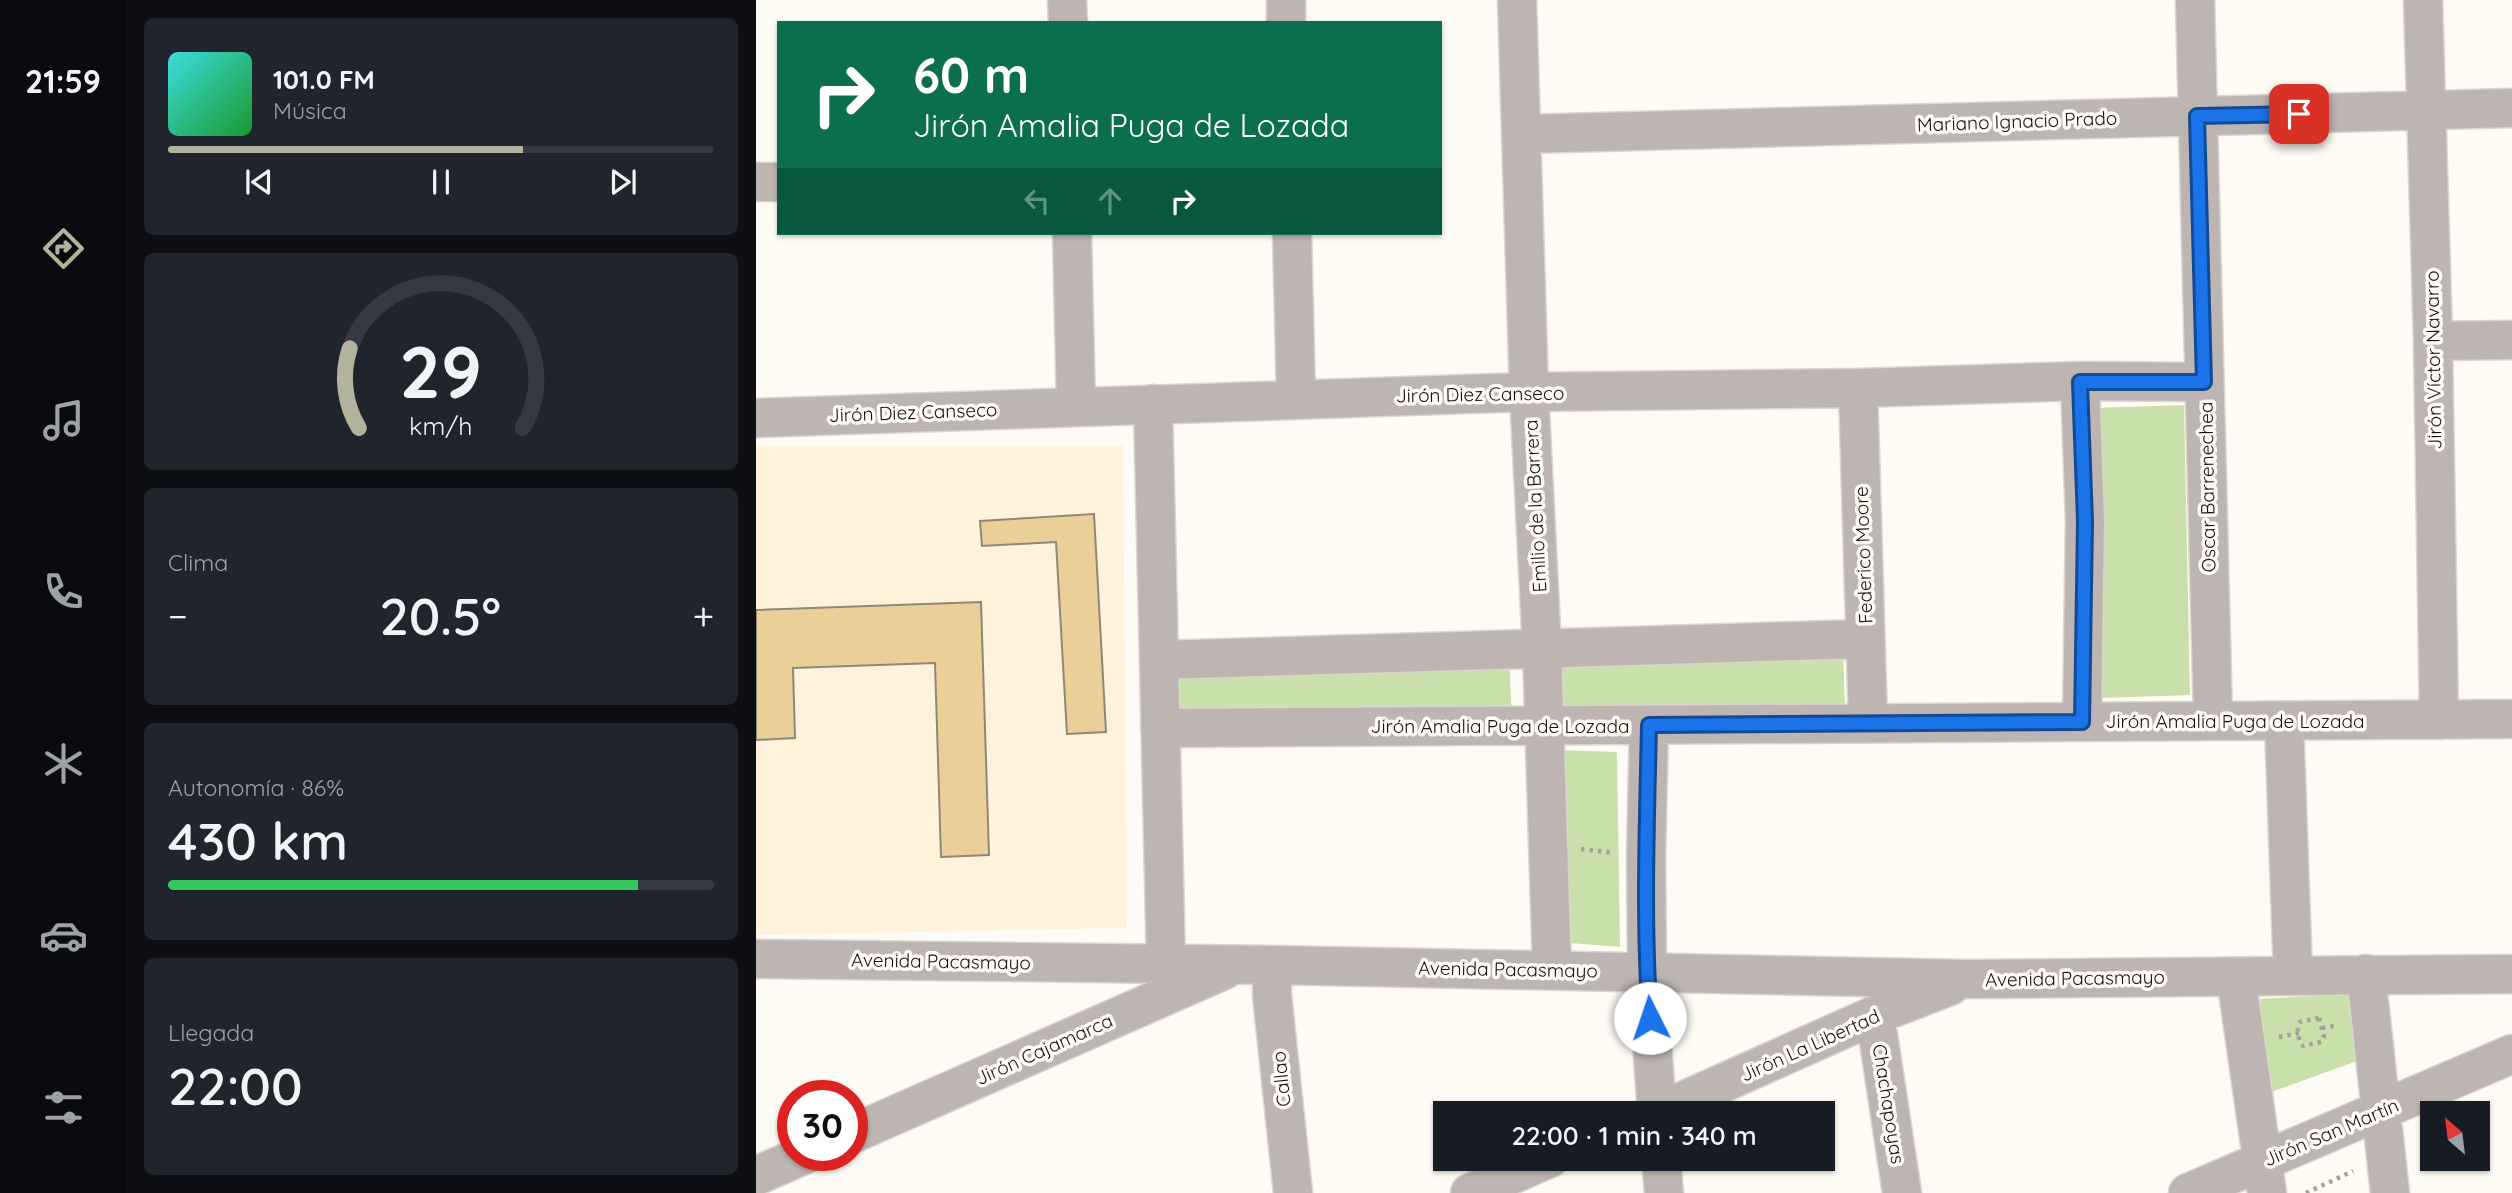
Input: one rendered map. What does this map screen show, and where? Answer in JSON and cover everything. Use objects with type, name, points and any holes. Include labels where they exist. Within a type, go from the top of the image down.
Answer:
[{"type":"street","points":[[1067,0],[1068,21]]},
{"type":"street","points":[[1286,0],[1286,21]]},
{"type":"street","name":"Emilio de la Barrera","points":[[1517,0],[1529,392],[1542,649],[1552,970]]},
{"type":"street","name":"Oscar Barrenechea","points":[[2195,0],[2213,721]]},
{"type":"street","name":"Jirón Víctor Navarro","points":[[2423,0],[2434,341],[2439,720]]},
{"type":"street","name":"Mariano Ignacio Prado","points":[[1521,134],[2512,108]]},
{"type":"street","points":[[756,183],[777,182]]},
{"type":"street","points":[[1072,235],[1076,407]]},
{"type":"street","points":[[1292,235],[1296,399]]},
{"type":"street","points":[[2434,341],[2512,340]]},
{"type":"street","points":[[2080,382],[2085,521],[2082,722]]},
{"type":"street","name":"Jirón Diez Canseco","points":[[756,418],[1529,392],[2204,382]]},
{"type":"street","name":"Federico Moore","points":[[1858,388],[1868,723]]},
{"type":"street","points":[[1153,404],[1166,963]]},
{"type":"street","points":[[1159,660],[1866,639]]},
{"type":"street","name":"Jirón Amalia Puga de Lozada","points":[[1160,728],[2512,719]]},
{"type":"street","points":[[2284,721],[2293,976]]},
{"type":"street","points":[[1649,725],[1647,972],[1656,1101]]},
{"type":"street","name":"Avenida Pacasmayo","points":[[756,959],[1166,963],[1966,979],[2512,974]]},
{"type":"street","name":"Jirón Cajamarca","points":[[868,1126],[1254,965]]},
{"type":"street","name":"Callao","points":[[1254,965],[1272,995],[1293,1193]]},
{"type":"street","points":[[2366,975],[2390,1193]]},
{"type":"street","points":[[2236,977],[2264,1177]]},
{"type":"street","name":"Jirón La Libertad","points":[[1684,1101],[1875,1015],[1966,979]]},
{"type":"street","name":"Chachapoyas","points":[[1875,1015],[1902,1193]]},
{"type":"street","name":"Jirón San Martín","points":[[2189,1193],[2264,1177],[2381,1110],[2512,1054]]},
{"type":"street","points":[[756,1176],[777,1167]]},
{"type":"street","points":[[1470,1193],[1520,1171]]},
{"type":"street","points":[[1662,1171],[1664,1193]]},
{"type":"path","points":[[1549,846],[1646,856]]},
{"type":"path","points":[[2319,1018],[2324,1037],[2321,1042],[2303,1046],[2300,1044],[2297,1026],[2300,1022],[2319,1018]]},
{"type":"path","points":[[2306,1193],[2361,1167]]},
{"type":"shaded area","points":[[756,446],[1123,446],[1127,928],[756,935]]},
{"type":"green space","points":[[2184,405],[2190,695],[2101,698],[2095,408]]},
{"type":"green space","points":[[1843,647],[1845,711],[1554,713],[1550,657]]},
{"type":"green space","points":[[1509,658],[1512,716],[1179,710],[1179,676]]},
{"type":"green space","points":[[1555,750],[1617,752],[1620,947],[1558,942]]},
{"type":"green space","points":[[2354,994],[2365,1058],[2269,1093],[2259,999]]},
{"type":"building","points":[[1094,514],[1106,732],[1067,734],[1056,542],[982,546],[980,521]]},
{"type":"building","points":[[981,602],[989,855],[941,857],[935,663],[793,668],[795,738],[756,740],[756,610]]},
{"type":"route","points":[[1650,1018],[1646,856],[1649,725],[2082,722],[2085,521],[2080,382],[2204,382],[2197,116],[2299,114]]}]
